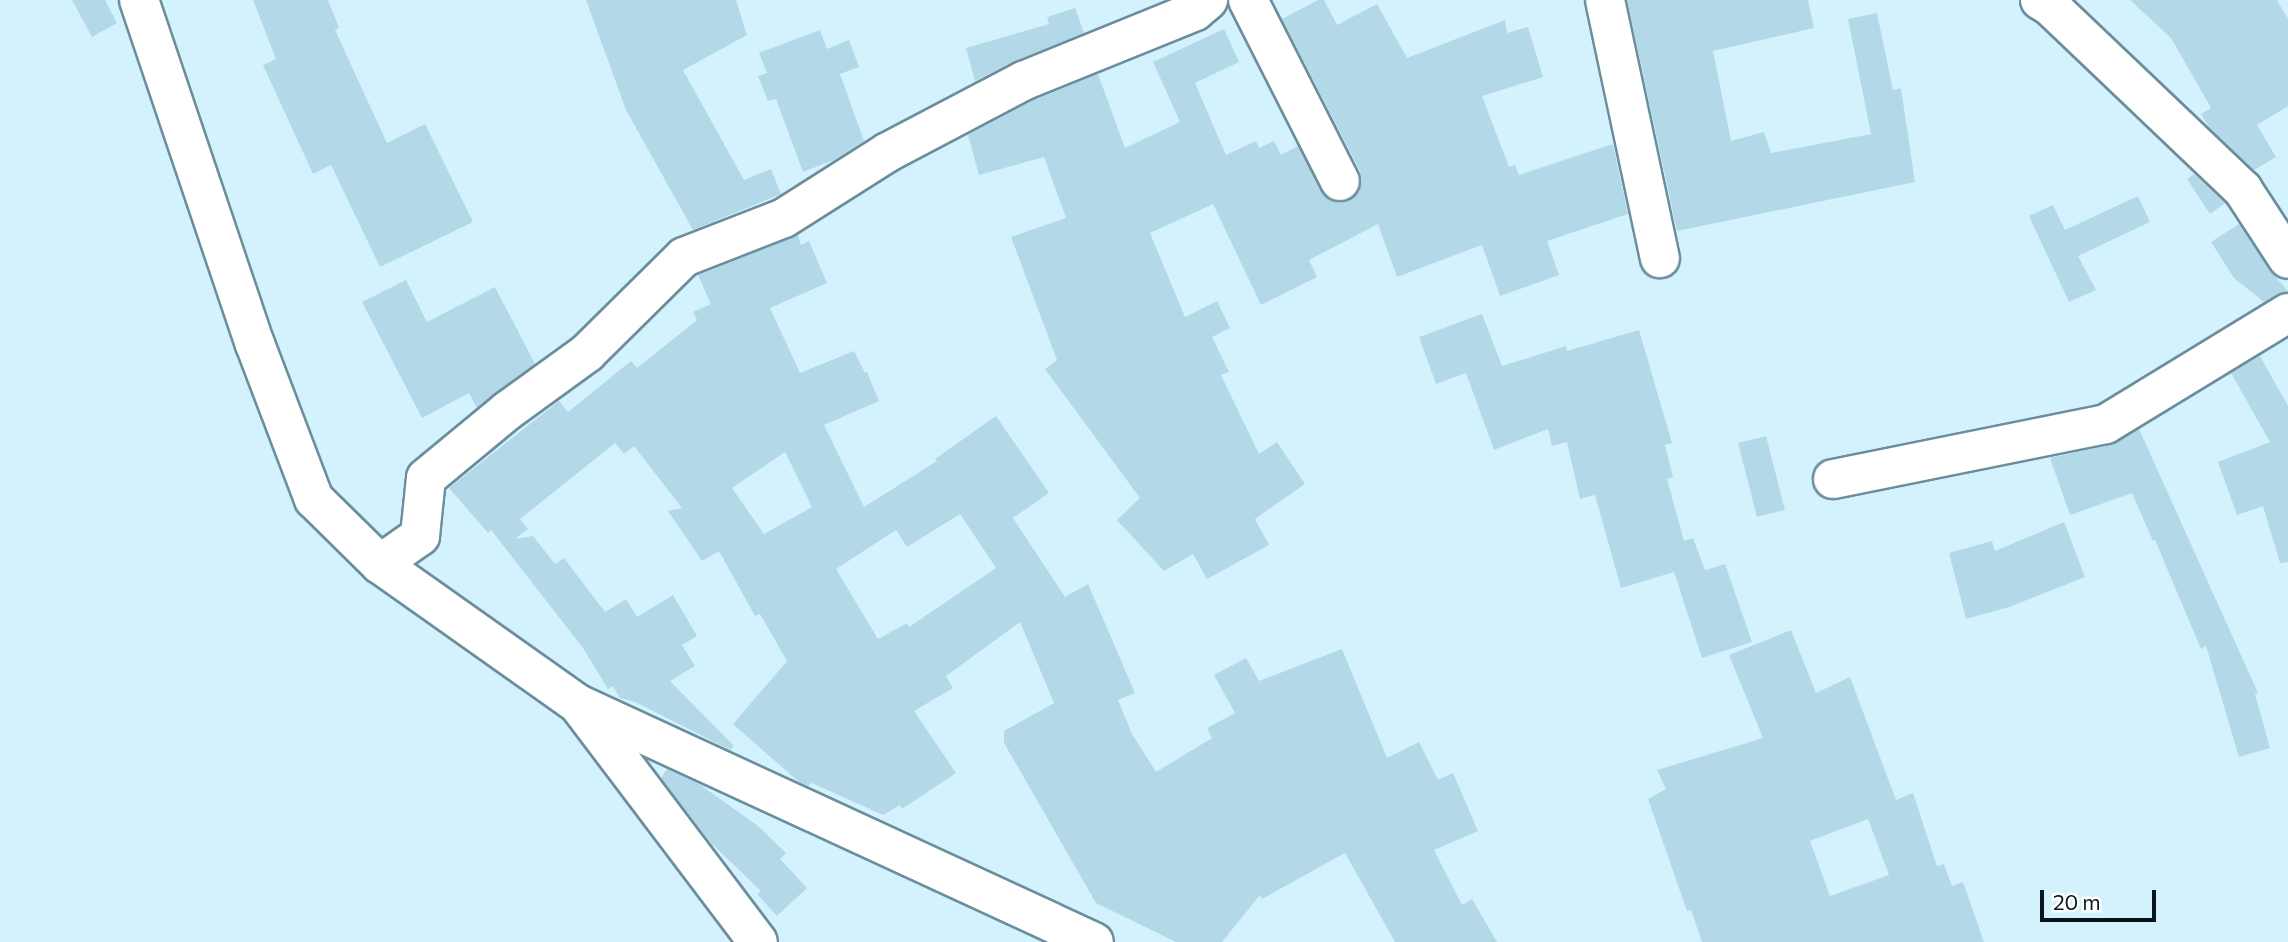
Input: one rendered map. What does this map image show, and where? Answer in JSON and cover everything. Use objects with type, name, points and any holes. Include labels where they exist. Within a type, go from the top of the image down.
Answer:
[{"type":"street","points":[[139,0],[255,344],[314,499],[380,564],[578,704],[1094,942]]},
{"type":"street","points":[[380,564],[420,536],[426,478],[507,411],[587,353],[684,257],[784,218],[888,152],[1023,82],[1195,11],[1208,0]]},
{"type":"street","points":[[1248,0],[1340,181]]},
{"type":"street","points":[[1605,0],[1660,258]]},
{"type":"street","points":[[2040,0],[2050,6],[2243,190],[2288,260]]},
{"type":"street","points":[[1833,479],[2106,424],[2288,313]]},
{"type":"street","points":[[578,704],[758,942]]},
{"type":"building","points":[[72,0],[105,0],[117,23],[92,37]]},
{"type":"building","points":[[253,0],[328,0],[339,28],[335,30],[387,143],[425,124],[473,222],[380,267],[331,165],[313,174],[263,65],[276,59]]},
{"type":"building","points":[[586,0],[736,0],[747,35],[683,70],[744,180],[771,169],[781,194],[693,230],[626,110]]},
{"type":"building","points":[[1318,0],[1324,0],[1337,25],[1377,4],[1407,58],[1505,20],[1507,33],[1528,27],[1543,77],[1482,96],[1509,167],[1515,165],[1519,175],[1613,144],[1628,214],[1547,241],[1559,275],[1500,296],[1482,245],[1397,277],[1378,224],[1309,260],[1317,277],[1261,305],[1213,204],[1150,233],[1185,317],[1217,301],[1230,328],[1212,337],[1229,372],[1221,375],[1259,454],[1277,442],[1305,484],[1255,519],[1269,545],[1207,579],[1193,554],[1164,571],[1117,520],[1140,498],[1045,369],[1057,360],[1011,237],[1066,218],[1044,157],[979,175],[968,135],[1032,101],[1098,74],[1125,148],[1180,122],[1153,62],[1224,29],[1239,62],[1195,83],[1226,155],[1256,141],[1259,148],[1274,141],[1281,155],[1298,146],[1328,199],[1338,203],[1349,201],[1359,192],[1362,181],[1360,171],[1282,19]]},
{"type":"building","points":[[1627,0],[1808,0],[1814,28],[1713,51],[1731,141],[1764,132],[1771,153],[1871,134],[1848,19],[1877,13],[1893,90],[1901,88],[1915,182],[1677,231]]},
{"type":"building","points":[[2130,0],[2277,0],[2288,19],[2288,106],[2257,125],[2276,157],[2254,170],[2209,127],[2201,114],[2211,108],[2171,38]]},
{"type":"building","points":[[1075,8],[1084,33],[1015,61],[975,81],[966,48],[1049,24],[1047,17]]},
{"type":"building","points":[[820,30],[827,49],[849,40],[859,67],[840,74],[864,141],[834,160],[803,172],[776,99],[768,101],[758,76],[767,73],[759,53]]},
{"type":"building","points":[[2194,174],[2225,203],[2210,214],[2187,179]]},
{"type":"building","points":[[2138,196],[2150,222],[2078,256],[2096,290],[2069,302],[2029,216],[2053,205],[2065,230]]},
{"type":"building","points":[[2239,224],[2270,271],[2288,291],[2264,302],[2234,278],[2211,242]]},
{"type":"building","points":[[798,235],[801,245],[809,241],[827,283],[770,308],[800,373],[854,351],[865,373],[867,372],[879,401],[824,425],[864,507],[937,461],[935,459],[996,416],[1049,493],[1013,518],[1065,597],[1088,584],[1135,693],[1118,700],[1132,734],[1156,772],[1212,738],[1207,728],[1235,713],[1214,675],[1246,658],[1259,681],[1342,649],[1387,758],[1419,742],[1438,780],[1453,773],[1478,831],[1434,850],[1462,905],[1472,899],[1497,942],[1395,942],[1345,853],[1262,899],[1260,895],[1222,942],[1176,942],[1096,903],[1004,743],[1004,731],[1054,703],[1020,622],[946,676],[953,688],[914,711],[956,773],[902,809],[900,805],[883,815],[812,783],[808,786],[799,782],[733,724],[787,661],[760,614],[755,616],[719,551],[702,561],[668,511],[682,508],[634,446],[624,454],[615,443],[520,519],[528,529],[515,539],[533,536],[555,564],[564,558],[605,612],[626,599],[637,617],[673,595],[697,636],[682,645],[695,666],[670,681],[734,746],[730,750],[635,702],[620,698],[613,686],[608,689],[583,648],[491,530],[488,533],[449,488],[559,401],[568,412],[631,361],[637,368],[697,320],[693,312],[711,304],[698,275]],"holes":[[[785,452],[812,507],[764,534],[732,488]],[[960,514],[996,568],[909,627],[907,623],[878,639],[836,569],[896,530],[907,547]]]},
{"type":"building","points":[[406,280],[427,322],[495,287],[535,364],[477,408],[469,393],[422,418],[362,302]]},
{"type":"building","points":[[1482,314],[1502,366],[1566,346],[1567,351],[1639,330],[1672,443],[1665,445],[1673,477],[1667,479],[1684,541],[1693,538],[1705,570],[1725,564],[1752,642],[1702,658],[1674,572],[1621,588],[1595,495],[1580,499],[1567,442],[1552,446],[1548,429],[1494,450],[1466,373],[1436,384],[1419,337]]},
{"type":"building","points":[[2260,356],[2288,406],[2288,562],[2280,563],[2263,506],[2237,515],[2218,462],[2270,442],[2231,373]]},
{"type":"building","points":[[2139,429],[2258,693],[2255,694],[2270,748],[2239,757],[2206,646],[2201,649],[2132,493],[2070,515],[2050,458],[2111,445]]},
{"type":"building","points":[[1766,436],[1785,510],[1757,517],[1738,443]]},
{"type":"building","points":[[2064,522],[2085,577],[2009,607],[1966,619],[1949,553],[1992,541],[1995,551]]},
{"type":"building","points":[[1791,630],[1816,693],[1850,677],[1896,800],[1913,793],[1937,866],[1944,864],[1952,886],[1963,882],[1984,942],[1702,942],[1691,910],[1687,911],[1648,799],[1666,789],[1657,770],[1763,738],[1729,655]],"holes":[[[1868,819],[1889,875],[1830,896],[1810,841]]]},
{"type":"building","points":[[667,769],[699,784],[758,826],[786,853],[780,859],[807,888],[777,916],[757,894],[761,891],[711,843],[661,778]]}]
